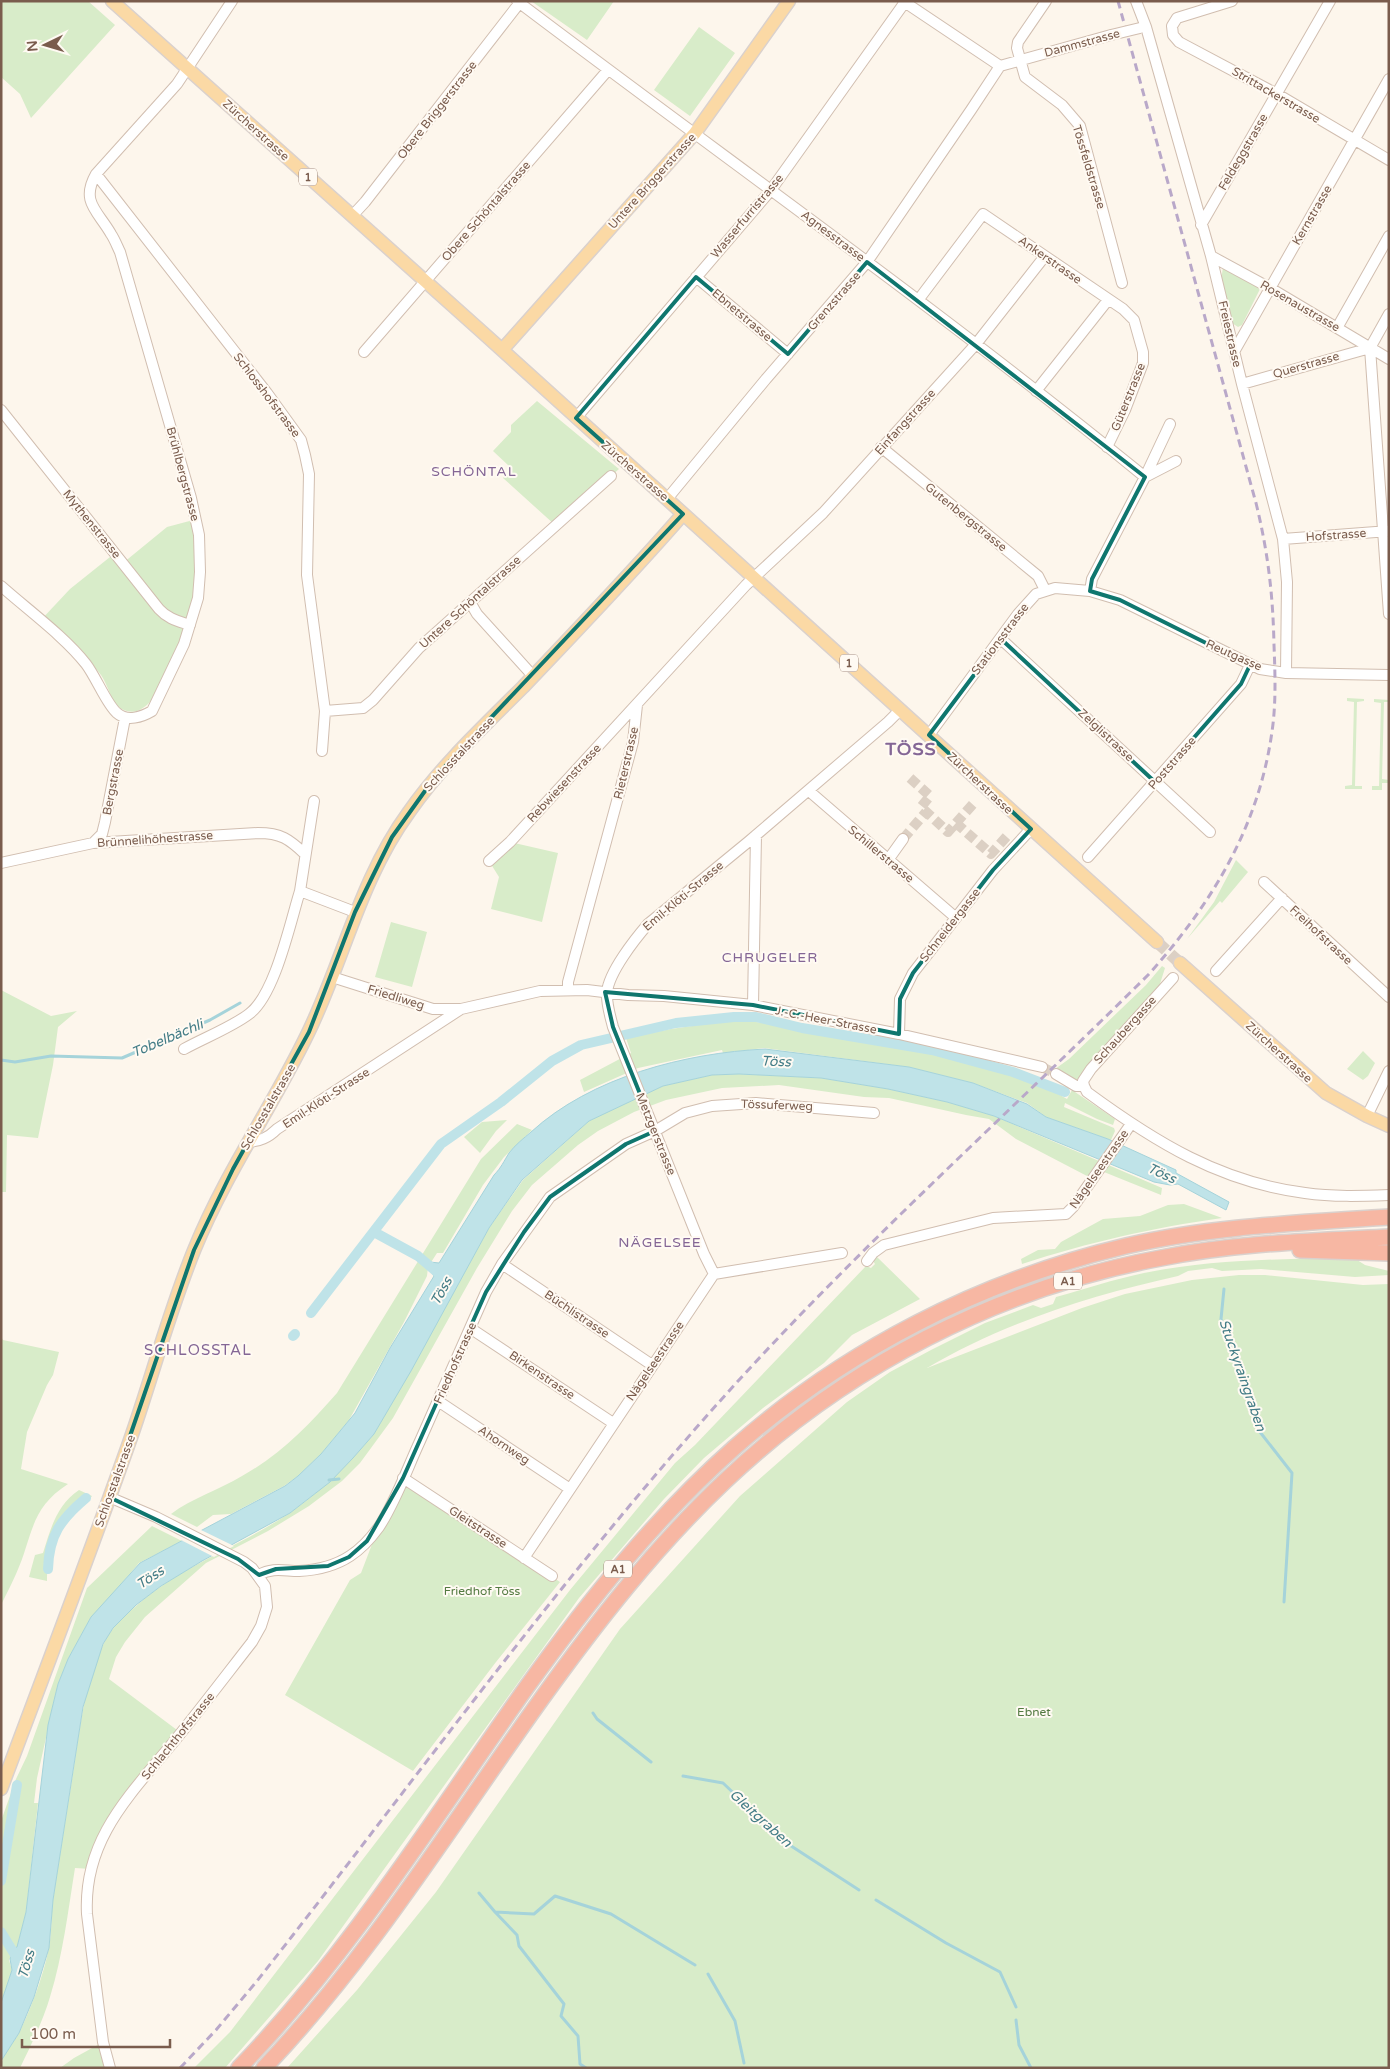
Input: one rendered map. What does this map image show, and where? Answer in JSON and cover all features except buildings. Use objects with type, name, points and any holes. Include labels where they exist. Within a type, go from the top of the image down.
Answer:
[{"type":"highway","name":"A1","points":[[239,2068],[292,2010],[360,1925],[542,1667],[612,1576],[658,1523],[707,1473],[752,1432],[794,1400],[837,1369],[905,1329],[976,1295],[1059,1264],[1126,1246],[1186,1234],[1256,1226],[1389,1217]]},
{"type":"highway","name":"A1","points":[[264,2068],[325,1999],[380,1929],[547,1692],[620,1595],[689,1517],[764,1446],[826,1399],[884,1362],[937,1333],[1007,1302],[1056,1284],[1130,1264],[1177,1255],[1258,1244],[1389,1237]]},
{"type":"highway","name":"A1","points":[[1258,1244],[1315,1251],[1389,1253]]},
{"type":"main road","name":"Zürcherstrasse","points":[[112,1],[502,350],[1157,942]]},
{"type":"main road","name":"Untere Briggerstrasse","points":[[502,350],[695,133],[789,1]]},
{"type":"main road","name":"Schlosstalstrasse","points":[[1,1788],[109,1497],[194,1250],[218,1196],[291,1067],[322,1004],[374,869],[408,812],[435,777],[533,676],[684,514]]},
{"type":"main road","name":"Zürcherstrasse","points":[[1180,963],[1304,1076],[1326,1093],[1389,1126]]},
{"type":"street","name":"Brühlbergstrasse","points":[[125,718],[144,716],[152,711],[184,644],[198,598],[200,572],[197,520],[120,252],[111,233],[91,205],[90,188],[96,174],[177,84],[232,1]]},
{"type":"street","points":[[904,2],[1000,66],[1019,59],[1018,42],[1046,1]]},
{"type":"street","name":"Freiestrasse","points":[[1136,1],[1211,256],[1242,384],[1283,539],[1287,582],[1286,672]]},
{"type":"street","name":"Strittackerstrasse","points":[[1232,1],[1180,16],[1173,22],[1173,35],[1179,42],[1277,94],[1389,160]]},
{"type":"street","name":"Feldeggstrasse","points":[[1201,225],[1330,1]]},
{"type":"street","name":"Agnesstrasse","points":[[519,2],[608,70],[919,299],[1145,477]]},
{"type":"street","name":"Obere Briggerstrasse","points":[[352,216],[366,202],[519,2]]},
{"type":"street","name":"Wasserfurristrasse","points":[[576,418],[770,190],[904,2]]},
{"type":"street","name":"Dammstrasse","points":[[1019,59],[1143,27]]},
{"type":"street","name":"Tössfeldstrasse","points":[[1019,59],[1027,80],[1062,105],[1080,126],[1122,283]]},
{"type":"street","name":"Grenzstrasse","points":[[667,500],[788,354],[868,262],[1000,66]]},
{"type":"street","name":"Obere Schöntalstrasse","points":[[364,352],[608,70]]},
{"type":"street","name":"Kernstrasse","points":[[1235,350],[1389,79]]},
{"type":"street","name":"Schlosshofstrasse","points":[[96,174],[267,393],[301,440],[308,474],[306,575],[325,711],[322,751]]},
{"type":"street","name":"Ankerstrasse","points":[[919,299],[984,214],[1108,300]]},
{"type":"street","points":[[1337,328],[1389,236]]},
{"type":"street","name":"Einfangstrasse","points":[[754,577],[823,513],[976,344],[1044,256]]},
{"type":"street","name":"Rosenaustrasse","points":[[1211,256],[1270,288],[1389,358]]},
{"type":"street","name":"Ebnetstrasse","points":[[696,277],[788,354]]},
{"type":"street","points":[[1036,391],[1108,300]]},
{"type":"street","name":"Güterstrasse","points":[[1108,300],[1123,309],[1134,320],[1144,358],[1142,368],[1108,447]]},
{"type":"street","points":[[1389,314],[1370,348],[1386,531],[1389,614]]},
{"type":"street","name":"Querstrasse","points":[[1242,384],[1370,348]]},
{"type":"street","name":"Mythenstrasse","points":[[1,410],[165,616],[190,625]]},
{"type":"street","points":[[1045,590],[1065,588],[1090,591],[1092,579],[1170,424]]},
{"type":"street","name":"Gutenbergstrasse","points":[[881,447],[1038,576],[1045,590]]},
{"type":"street","points":[[1145,477],[1176,461]]},
{"type":"street","name":"Untere Schöntalstrasse","points":[[325,711],[363,708],[373,700],[419,648],[611,476]]},
{"type":"street","name":"Hofstrasse","points":[[1283,539],[1386,531]]},
{"type":"street","points":[[637,705],[754,577]]},
{"type":"street","points":[[1,586],[86,664],[99,683],[110,705],[125,718]]},
{"type":"street","name":"Stationsstrasse","points":[[929,735],[1026,604],[1036,594],[1045,590]]},
{"type":"street","name":"Reutgasse","points":[[1090,591],[1120,600],[1250,665],[1260,668],[1286,672],[1389,675]]},
{"type":"street","points":[[470,602],[477,614],[533,676]]},
{"type":"street","name":"Zelglistrasse","points":[[1001,639],[1210,832]]},
{"type":"street","name":"Poststrasse","points":[[1088,857],[1241,684],[1250,665]]},
{"type":"street","name":"Rebwiesenstrasse","points":[[489,861],[510,842],[637,705]]},
{"type":"street","name":"Rieterstrasse","points":[[568,989],[568,982],[633,742],[637,705]]},
{"type":"street","name":"Emil-Klöti-Strasse","points":[[248,1142],[259,1141],[268,1137],[461,1009],[540,991],[568,989],[607,992],[611,980],[632,942],[648,924],[756,836],[900,710]]},
{"type":"street","name":"Bergstrasse","points":[[93,843],[102,834],[125,718]]},
{"type":"street","name":"Schillerstrasse","points":[[808,791],[955,917]]},
{"type":"street","points":[[184,1049],[249,1015],[262,1002],[270,986],[300,891],[314,801]]},
{"type":"street","name":"Schneidergasse","points":[[899,1034],[900,999],[913,973],[993,870],[1031,829]]},
{"type":"street","name":"Brünnelihöhestrasse","points":[[1,863],[93,843],[270,833],[290,840],[305,854]]},
{"type":"street","points":[[753,1005],[756,836]]},
{"type":"street","points":[[888,860],[903,839]]},
{"type":"street","points":[[1264,882],[1282,898]]},
{"type":"street","points":[[300,891],[356,912]]},
{"type":"street","name":"Freihofstrasse","points":[[1216,971],[1282,898],[1389,996]]},
{"type":"street","name":"Friedliweg","points":[[332,977],[433,1009],[461,1009]]},
{"type":"street","name":"Schaubergasse","points":[[1084,1086],[1084,1081],[1091,1069],[1173,978]]},
{"type":"street","name":"J.-C.-Heer-Strasse","points":[[607,992],[753,1005],[899,1034],[1042,1068]]},
{"type":"street","name":"Metzgerstrasse","points":[[607,992],[613,1027],[704,1254],[714,1274]]},
{"type":"street","points":[[1367,1116],[1389,1071]]},
{"type":"street","points":[[1056,1074],[1076,1086],[1084,1086],[1087,1092],[1161,1143],[1197,1162],[1256,1184],[1305,1193],[1344,1196],[1389,1195]]},
{"type":"street","name":"Tössuferweg","points":[[655,1131],[685,1113],[712,1106],[756,1103],[874,1113]]},
{"type":"street","name":"Nägelseestrasse","points":[[867,1261],[873,1253],[884,1245],[993,1218],[1066,1214],[1074,1207],[1131,1124]]},
{"type":"street","name":"Friedhofstrasse","points":[[259,1575],[276,1569],[297,1571],[313,1570],[328,1566],[349,1557],[367,1541],[379,1526],[403,1478],[486,1292],[502,1264],[550,1197],[626,1144],[655,1131]]},
{"type":"street","points":[[714,1274],[842,1253]]},
{"type":"street","name":"Büchlistrasse","points":[[502,1264],[652,1364]]},
{"type":"street","name":"Nägelseestrasse","points":[[524,1558],[714,1274]]},
{"type":"street","name":"Birkenstrasse","points":[[470,1328],[613,1423]]},
{"type":"street","name":"Ahornweg","points":[[438,1401],[570,1489]]},
{"type":"street","name":"Gleitstrasse","points":[[403,1478],[552,1576]]},
{"type":"street","points":[[109,1497],[170,1524],[238,1559],[259,1575]]},
{"type":"street","name":"Schlachthofstrasse","points":[[110,2068],[103,2042],[87,1914],[87,1894],[92,1860],[103,1834],[118,1810],[252,1642],[261,1626],[267,1607],[265,1586],[259,1575]]},
{"type":"highlighted area","points":[[867,262],[1145,477],[1092,579],[1090,591],[1120,600],[1250,665],[1241,684],[1155,782],[1001,639],[929,735],[1031,829],[993,870],[913,973],[900,999],[899,1034],[753,1005],[605,992],[613,1027],[655,1131],[626,1144],[550,1197],[524,1232],[486,1292],[403,1478],[367,1541],[349,1557],[328,1566],[276,1569],[259,1575],[238,1559],[109,1497],[194,1250],[233,1169],[309,1032],[355,912],[392,837],[435,777],[683,514],[576,418],[696,277],[788,354]]},
{"type":"green space","points":[[1,1],[88,1],[115,25],[31,118],[20,94],[1,77]]},
{"type":"green space","points":[[531,1],[614,1],[587,40]]},
{"type":"green space","points":[[699,27],[735,53],[690,116],[654,90]]},
{"type":"green space","points":[[1223,267],[1260,289],[1242,325],[1238,327],[1232,323],[1221,281]]},
{"type":"green space","points":[[537,401],[619,469],[555,525],[503,478],[511,468],[493,451],[511,432],[511,425]]},
{"type":"green space","points":[[197,519],[200,572],[190,625],[151,701],[136,711],[124,710],[113,700],[104,679],[88,659],[40,621],[70,589],[115,553],[123,563],[167,527]]},
{"type":"green space","points":[[1347,698],[1364,699],[1364,701],[1357,702],[1355,786],[1362,786],[1362,789],[1345,789],[1345,786],[1352,785],[1354,702],[1347,701]]},
{"type":"green space","points":[[1374,699],[1389,700],[1389,702],[1384,702],[1382,779],[1389,780],[1389,783],[1382,783],[1382,790],[1372,790],[1372,786],[1379,786],[1381,703],[1374,702]]},
{"type":"green space","points":[[510,842],[558,853],[542,922],[491,909],[499,877],[489,861]]},
{"type":"green space","points":[[1236,860],[1248,872],[1222,903],[1220,901],[1187,939],[1214,902]]},
{"type":"green space","points":[[391,922],[427,932],[412,987],[375,977]]},
{"type":"green space","points":[[1162,966],[1165,968],[1159,987],[1079,1079],[1075,1081],[1055,1069],[1069,1059],[1146,985]]},
{"type":"green space","points":[[1,990],[51,1016],[77,1011],[58,1027],[53,1065],[38,1138],[7,1135],[6,1192],[1,1192]]},
{"type":"green space","points":[[734,1020],[767,1023],[836,1037],[932,1052],[1034,1080],[1067,1099],[1072,1090],[1115,1119],[1113,1125],[1065,1103],[1064,1107],[1114,1128],[1115,1131],[1111,1140],[1046,1117],[1027,1103],[973,1083],[909,1067],[764,1048],[723,1053],[722,1050],[638,1068],[584,1092],[580,1080],[631,1053],[626,1038]]},
{"type":"green space","points":[[1363,1051],[1375,1063],[1368,1076],[1363,1080],[1347,1069]]},
{"type":"green space","points":[[739,1074],[821,1078],[888,1089],[947,1102],[994,1116],[1162,1188],[1161,1195],[1099,1170],[1087,1176],[1016,1139],[989,1119],[889,1098],[864,1097],[779,1085],[722,1088],[666,1100],[634,1112],[598,1131],[578,1145],[532,1185],[512,1211],[477,1268],[393,1418],[360,1463],[342,1481],[309,1506],[268,1531],[206,1563],[145,1617],[125,1642],[116,1657],[109,1679],[181,1733],[123,1804],[91,1869],[75,1868],[65,1933],[44,2015],[20,2068],[1,2068],[5,2054],[19,2033],[28,2013],[47,1957],[51,1936],[53,1900],[85,1701],[97,1658],[113,1629],[136,1606],[173,1579],[272,1524],[303,1504],[335,1476],[355,1455],[374,1434],[489,1228],[523,1180],[589,1121],[663,1086],[712,1075]]},
{"type":"green space","points":[[507,1120],[496,1131],[480,1153],[464,1137],[482,1122]]},
{"type":"green space","points":[[517,1124],[532,1130],[504,1157],[483,1185],[443,1253],[437,1253],[428,1267],[427,1276],[404,1322],[349,1420],[321,1454],[298,1476],[284,1486],[231,1514],[213,1515],[197,1527],[171,1514],[188,1503],[256,1468],[281,1449],[316,1417],[337,1393],[481,1159]]},
{"type":"green space","points":[[1184,1204],[1222,1218],[1121,1236],[1022,1264],[1021,1259],[1038,1250],[1055,1249],[1061,1242],[1103,1219],[1140,1216],[1168,1205]]},
{"type":"green space","points":[[877,1257],[920,1299],[852,1335],[824,1363],[763,1408],[704,1458],[664,1499],[579,1598],[318,1961],[225,2068],[194,2068],[230,2032],[570,1590],[675,1463],[695,1445],[866,1266],[871,1268],[875,1264],[872,1259]]},
{"type":"green space","name":"Ebnet","points":[[1354,1258],[1365,1265],[1389,1271],[1389,1275],[1355,1277],[1261,1269],[1222,1271],[1212,1268],[1188,1271],[1178,1276],[1113,1292],[1049,1312],[986,1337],[927,1368],[1082,1308],[1125,1294],[1192,1280],[1239,1275],[1265,1275],[1363,1285],[1389,1284],[1389,2068],[287,2068],[357,1990],[436,1892],[620,1629],[740,1496],[847,1402],[890,1372],[985,1323],[1033,1305],[1041,1308],[1053,1304],[1056,1297],[1100,1284],[1170,1268],[1222,1262]]},
{"type":"green space","points":[[1,1337],[3,1340],[59,1352],[53,1375],[27,1432],[21,1469],[68,1484],[46,1503],[39,1514],[22,1561],[1,1605]]},
{"type":"green space","name":"Friedhof Töss","points":[[403,1478],[560,1582],[413,1771],[285,1695],[350,1580],[361,1573],[379,1526]]},
{"type":"green space","points":[[79,1490],[92,1496],[89,1500],[85,1498],[74,1508],[59,1525],[54,1534],[49,1555],[47,1581],[29,1577],[35,1555],[43,1553],[55,1518],[71,1496]]},
{"type":"green space","points":[[152,1526],[182,1541],[139,1563],[91,1617],[68,1659],[58,1684],[37,1778],[34,1803],[38,1803],[26,1912],[17,1947],[9,1960],[12,1970],[1,2004],[1,1821],[16,1779],[27,1756],[87,1588]]},
{"type":"green space","points":[[103,2042],[110,2068],[60,2068],[74,2058]]},
{"type":"water","name":"Töss","points":[[765,1049],[909,1067],[973,1083],[1027,1104],[1046,1117],[1108,1139],[1176,1170],[1176,1173],[1229,1202],[1226,1210],[1178,1184],[1170,1185],[1154,1182],[994,1116],[947,1102],[888,1089],[821,1078],[739,1074],[712,1075],[663,1086],[589,1121],[522,1180],[489,1228],[411,1371],[374,1434],[353,1458],[330,1482],[290,1513],[202,1561],[161,1586],[136,1605],[113,1628],[103,1644],[83,1707],[53,1900],[49,1948],[34,1997],[19,2033],[1,2061],[1,2003],[12,1970],[10,1959],[14,1949],[17,1947],[26,1912],[48,1725],[58,1684],[68,1659],[91,1617],[140,1563],[285,1486],[321,1454],[355,1413],[390,1348],[434,1276],[428,1267],[430,1262],[439,1263],[509,1153],[531,1132],[555,1113],[582,1096],[640,1071],[703,1056]]},
{"type":"pier","points":[[199,1529],[234,1546],[214,1557],[179,1539]]},
{"type":"waterway","name":"Tobelbächli","points":[[1,1060],[15,1062],[51,1056],[122,1058],[210,1020],[240,1003]]},
{"type":"waterway","points":[[311,1313],[441,1144],[501,1102],[552,1061],[581,1045],[676,1023],[734,1017],[756,1017],[802,1028],[932,1050],[1013,1072],[1065,1092]]},
{"type":"waterway","name":"Töss","points":[[374,1232],[418,1256],[438,1273]]},
{"type":"waterway","name":"Stuckyraingraben","points":[[1224,1289],[1221,1319],[1260,1432],[1292,1473],[1284,1602]]},
{"type":"waterway","points":[[329,1480],[339,1479]]},
{"type":"waterway","points":[[48,1569],[51,1547],[58,1529],[70,1513],[86,1498]]},
{"type":"waterway","points":[[593,1713],[597,1719],[651,1762]]},
{"type":"waterway","name":"Gleitgraben","points":[[683,1776],[723,1783],[785,1842],[859,1890]]},
{"type":"waterway","points":[[1,1881],[17,1785]]},
{"type":"waterway","points":[[479,1893],[495,1912],[534,1914],[555,1896],[611,1914],[695,1965]]},
{"type":"waterway","points":[[876,1900],[946,1943],[1000,1972],[1016,2007]]},
{"type":"waterway","points":[[495,1912],[517,1935],[519,1946],[564,2004],[561,2016],[578,2036],[580,2064],[586,2068]]},
{"type":"waterway","name":"Töss","points":[[1,1932],[20,1963]]},
{"type":"waterway","points":[[708,1974],[735,2021],[744,2063]]},
{"type":"waterway","points":[[1016,2020],[1019,2045],[1031,2068]]},
{"type":"tunnel","points":[[910,778],[930,796],[921,807],[948,832],[973,804]]},
{"type":"tunnel","points":[[903,839],[926,812]]},
{"type":"tunnel","points":[[956,823],[991,854],[1008,835]]},
{"type":"tunnel","points":[[1157,942],[1180,963]]},
{"type":"tunnel","points":[[1042,1067],[1056,1074]]},
{"type":"railway","points":[[180,2068],[216,2030],[257,1981],[476,1697],[645,1487],[704,1419],[811,1304],[1149,974],[1194,918],[1214,889],[1246,827],[1258,795],[1267,760],[1274,714],[1273,627],[1267,556],[1256,503],[1118,1]]},
{"type":"district","name":"SCHÖNTAL","points":[[474,471]]},
{"type":"district","name":"TÖSS","points":[[911,749]]},
{"type":"district","name":"CHRUGELER","points":[[770,957]]},
{"type":"district","name":"NÄGELSEE","points":[[660,1242]]},
{"type":"district","name":"SCHLOSSTAL","points":[[198,1350]]}]
